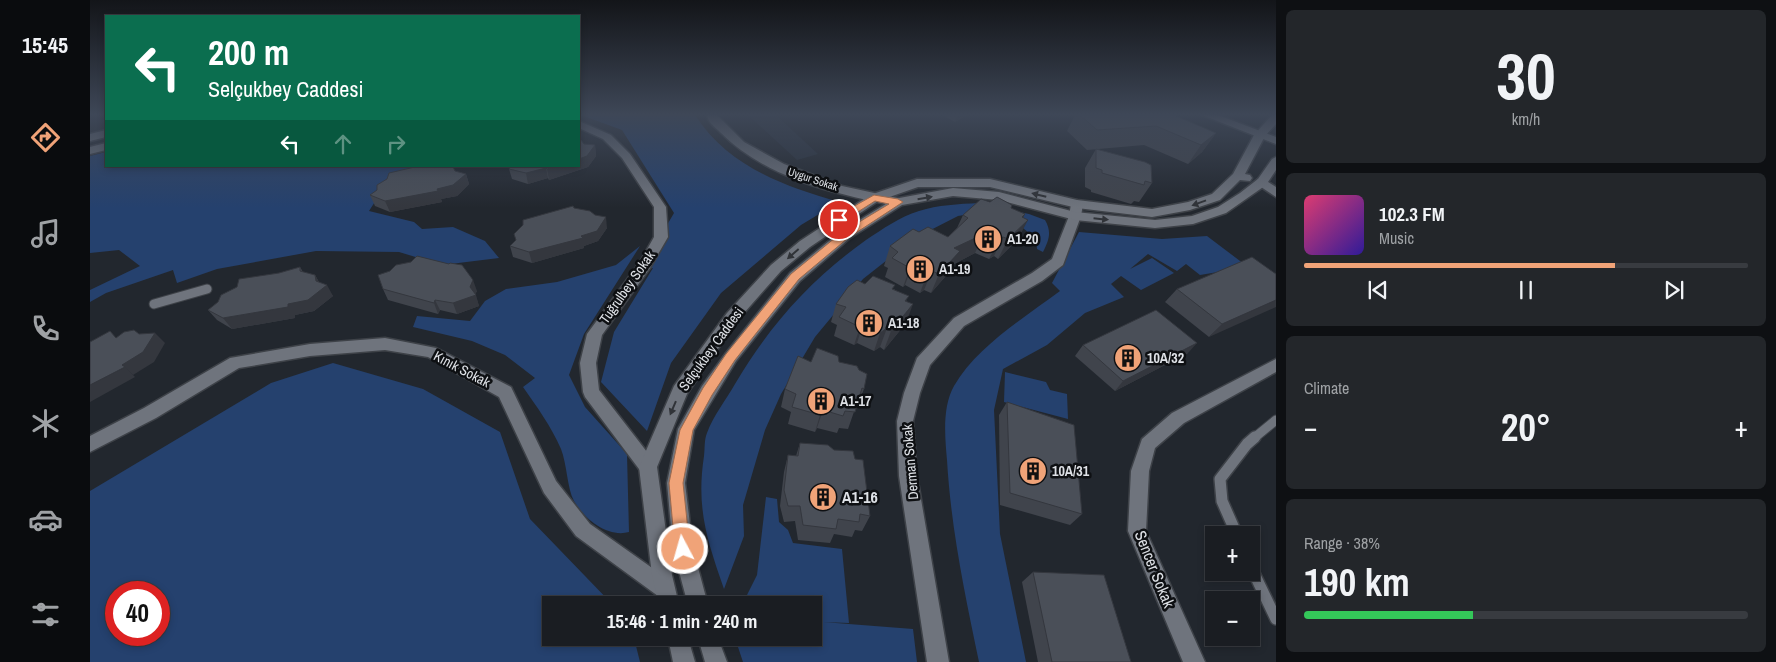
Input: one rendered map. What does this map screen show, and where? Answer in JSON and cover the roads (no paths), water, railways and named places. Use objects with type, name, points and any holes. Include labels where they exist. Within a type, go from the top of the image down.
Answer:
[{"type":"street","points":[[90,151],[105,146]]},
{"type":"street","name":"Tuğrulbey Sokak","points":[[616,146],[626,156],[660,207],[661,238],[645,265],[595,334],[588,363],[591,392],[648,467]]},
{"type":"street","name":"Uygur Sokak","points":[[742,146],[788,172],[874,198],[898,202]]},
{"type":"street","name":"Selçukbey Caddesi","points":[[648,467],[680,391],[732,317],[776,268],[804,244],[874,198],[917,183],[990,183],[1076,210],[1152,213],[1190,206],[1216,197],[1238,176],[1254,146]]},
{"type":"street","name":"Selçukbey Caddesi","points":[[696,596],[683,549],[676,483],[686,430],[708,391],[731,357],[795,277],[845,235],[898,202],[953,192],[999,196],[1155,224],[1193,220],[1222,210],[1244,196],[1262,182],[1276,161]]},
{"type":"street","points":[[1238,176],[1262,182],[1276,193]]},
{"type":"street","name":"Derman Sokak","points":[[938,662],[908,476],[905,421],[912,393],[923,362],[958,322],[1037,277],[1058,262],[1076,210]]},
{"type":"street","name":"Kınık Sokak","points":[[90,444],[150,414],[236,362],[310,350],[385,344],[431,352],[505,392],[550,487],[583,530],[666,596]]},
{"type":"street","name":"Sencer Sokak","points":[[1194,662],[1137,531],[1139,477],[1148,444],[1178,418],[1276,365]]},
{"type":"street","points":[[648,467],[662,575],[667,596]]},
{"type":"street","points":[[680,646],[684,662]]},
{"type":"street","points":[[711,646],[716,662]]},
{"type":"lane","points":[[154,304],[207,288]]},
{"type":"lane","points":[[1233,526],[1221,500],[1220,479],[1247,444],[1276,420]]},
{"type":"lane","points":[[1258,581],[1276,619]]},
{"type":"place","name":"A1-20","points":[[988,239]]},
{"type":"place","name":"A1-19","points":[[920,269]]},
{"type":"place","name":"A1-18","points":[[869,323]]},
{"type":"place","name":"10A/32","points":[[1128,358]]},
{"type":"place","name":"A1-17","points":[[821,401]]},
{"type":"place","name":"10A/31","points":[[1033,471]]},
{"type":"place","name":"A1-16","points":[[823,497]]}]
